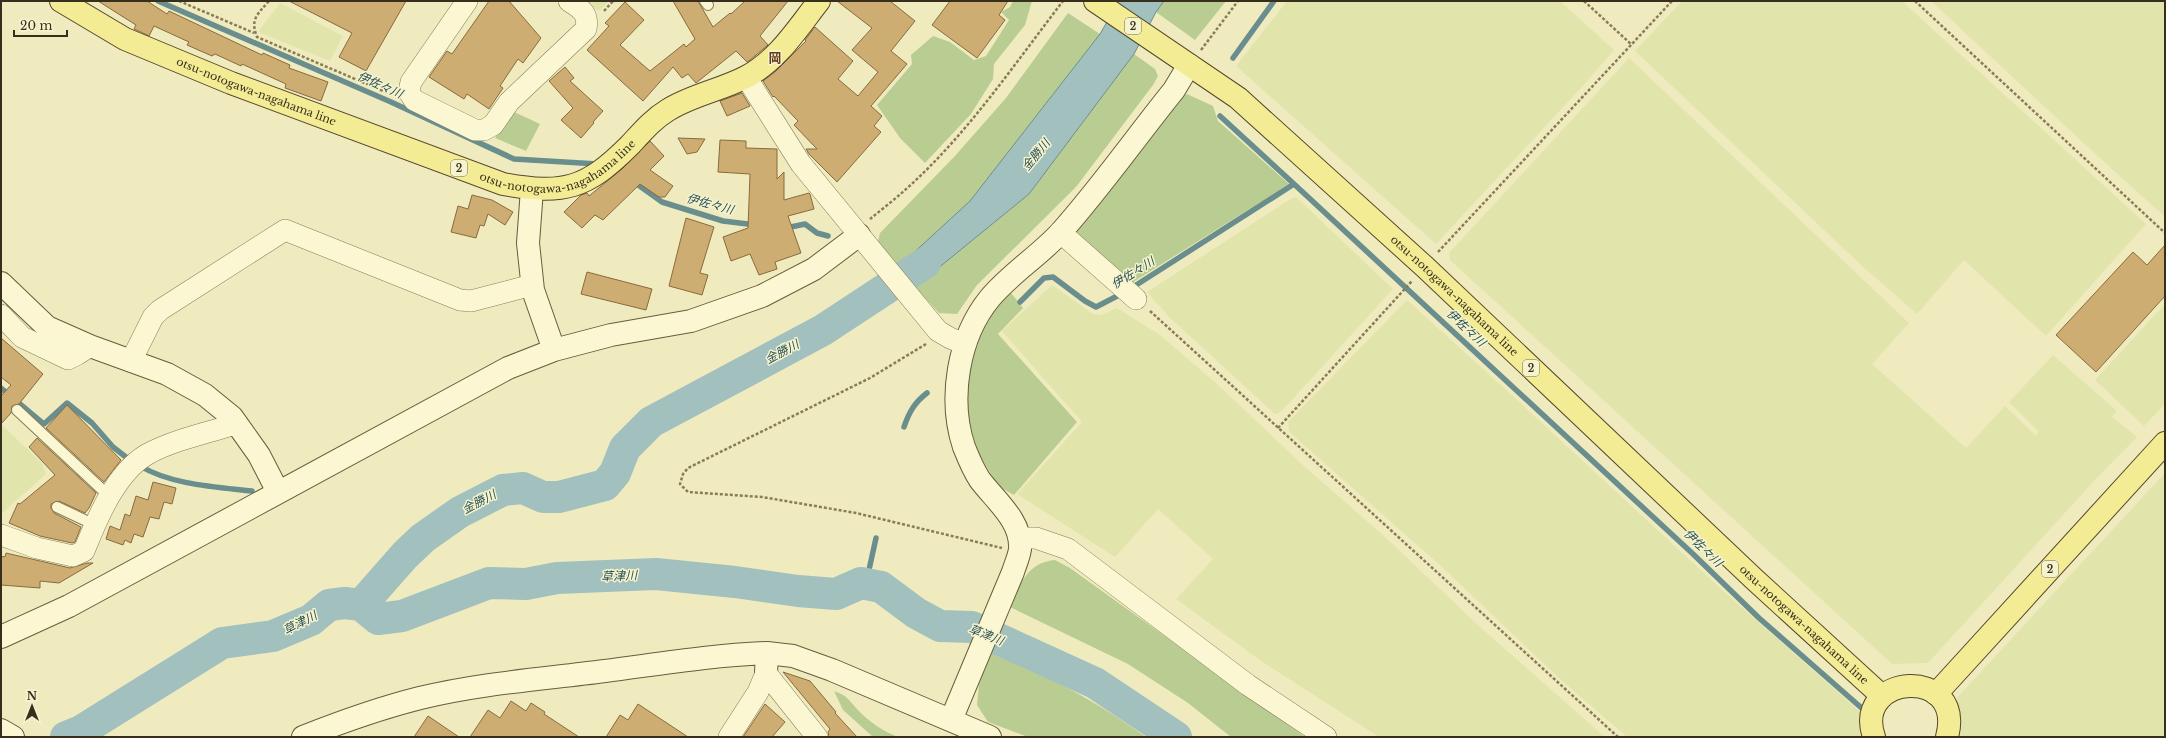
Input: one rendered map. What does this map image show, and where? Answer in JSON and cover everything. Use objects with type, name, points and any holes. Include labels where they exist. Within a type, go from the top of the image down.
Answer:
[{"type":"main road","name":"otsu-notogawa-nagahama line","points":[[61,1],[125,39],[231,83],[503,184],[532,189],[557,189],[578,184],[590,179],[608,167],[656,118],[670,109],[746,77],[781,50],[819,1]]},
{"type":"main road","name":"otsu-notogawa-nagahama line","points":[[1096,1],[1238,98],[1425,267],[1754,579],[1882,696]]},
{"type":"main road","name":"2","points":[[1936,694],[2165,443]]},
{"type":"main road","points":[[1874,737],[1872,718],[1876,706],[1882,696],[1892,689],[1909,685],[1926,688],[1936,694],[1944,703],[1949,715],[1950,727],[1947,737]]},
{"type":"street","points":[[467,1],[411,82],[409,92],[414,100],[474,130],[484,130],[493,125],[509,102],[586,29],[588,20],[585,12],[569,1]]},
{"type":"street","points":[[951,720],[1012,572],[1019,544],[1010,516],[980,478],[964,447],[957,410],[957,384],[965,344],[977,316],[991,297],[1060,232],[1174,90],[1190,65]]},
{"type":"street","points":[[746,77],[801,164],[860,236],[934,326],[950,338],[965,344]]},
{"type":"street","points":[[532,189],[528,243],[532,285],[554,350]]},
{"type":"street","points":[[131,361],[152,317],[160,310],[285,230],[460,300],[471,301],[532,285]]},
{"type":"street","points":[[1060,232],[1136,299]]},
{"type":"street","points":[[1,637],[69,606],[508,368],[554,350],[611,334],[692,321],[762,296],[814,269],[860,236]]},
{"type":"street","points":[[1,283],[47,327],[90,346],[188,384],[205,395],[236,424],[259,455],[278,492]]},
{"type":"street","points":[[1,315],[22,337],[68,359],[90,346]]},
{"type":"street","points":[[1,535],[37,548],[73,556],[84,551],[109,496],[129,470],[146,456],[160,449],[236,424]]},
{"type":"street","points":[[1019,544],[1036,538],[1068,549],[1248,685],[1326,737]]},
{"type":"street","points":[[303,737],[357,716],[421,698],[475,687],[715,655],[766,663],[793,656],[832,670],[990,737]]},
{"type":"street","points":[[729,737],[758,692],[766,663]]},
{"type":"street","points":[[766,663],[817,737]]},
{"type":"street","points":[[1,730],[13,737]]},
{"type":"lane","points":[[17,410],[109,496]]},
{"type":"lane","points":[[57,507],[95,525]]},
{"type":"path","points":[[179,1],[255,33]]},
{"type":"path","points":[[269,1],[254,18],[253,28],[257,38],[393,96],[409,92]]},
{"type":"path","points":[[860,236],[941,154],[986,101],[1062,1]]},
{"type":"path","points":[[1190,65],[1238,1]]},
{"type":"path","points":[[1584,1],[1632,45]]},
{"type":"path","points":[[1425,267],[1672,1]]},
{"type":"path","points":[[1915,1],[2165,233]]},
{"type":"path","points":[[1278,428],[1411,283]]},
{"type":"path","points":[[1136,299],[1618,737]]},
{"type":"path","points":[[934,326],[925,345],[870,378],[688,468],[683,474],[680,484],[688,492],[770,498],[856,513],[988,546],[1019,544]]},
{"type":"green space","points":[[584,1],[609,1],[599,11]]},
{"type":"green space","points":[[1013,1],[1032,1],[1025,25],[994,64],[993,79],[971,114],[925,163],[900,138],[877,105],[912,64],[911,55],[933,36],[950,42],[974,60],[986,56],[1009,20],[1001,12],[1010,7]]},
{"type":"green space","points":[[1164,1],[1226,1],[1195,40],[1156,12]]},
{"type":"green space","points":[[1287,1],[1560,1],[1614,50],[1580,89],[1436,244],[1236,66]]},
{"type":"green space","points":[[1682,1],[1902,1],[2146,224],[2046,336],[1964,260],[1917,314],[1861,265],[1635,51]]},
{"type":"green space","points":[[1931,1],[2165,1],[2165,217],[2078,138]]},
{"type":"green space","points":[[280,3],[343,36],[330,61],[258,32]]},
{"type":"green space","points":[[1068,13],[1100,34],[970,201],[897,268],[877,245],[880,233],[954,157],[1006,98]]},
{"type":"green space","points":[[1134,54],[1155,69],[1158,76],[1153,85],[1076,187],[977,285],[957,314],[939,313],[915,287],[1029,194]]},
{"type":"green space","points":[[1629,58],[1909,323],[1872,364],[1966,448],[2005,406],[2036,436],[2039,432],[2009,402],[2053,355],[2117,411],[2112,417],[2137,437],[2093,482],[1928,663],[1892,664],[1450,260],[1449,253]]},
{"type":"green space","points":[[1187,94],[1213,106],[1218,121],[1289,184],[1130,284],[1079,240],[1076,231],[1182,97]]},
{"type":"green space","points":[[512,111],[540,124],[526,151],[495,138]]},
{"type":"green space","points":[[1296,197],[1393,289],[1281,412],[1275,414],[1169,317],[1147,292],[1292,198]]},
{"type":"green space","points":[[1052,285],[1093,314],[1101,315],[1117,308],[1160,335],[1216,383],[1305,467],[1383,535],[1479,626],[1605,737],[1379,737],[1264,663],[1176,599],[1213,559],[1158,509],[1115,557],[1017,494],[1082,422],[1002,331]]},
{"type":"green space","points":[[1011,293],[1023,308],[998,334],[1077,422],[1014,495],[998,485],[977,448],[970,425],[967,401],[968,376],[973,352],[981,330],[994,310]]},
{"type":"green space","points":[[1407,300],[1720,588],[1866,717],[1870,737],[1627,737],[1561,680],[1442,567],[1289,432],[1288,422]]},
{"type":"green space","points":[[2165,304],[2165,404],[2144,426],[2095,380]]},
{"type":"green space","points":[[1,424],[42,463],[46,474],[1,514]]},
{"type":"green space","points":[[2165,473],[2165,737],[1953,737],[1951,704]]},
{"type":"green space","points":[[1055,560],[1070,568],[1305,737],[1231,737],[1188,703],[1128,664],[1010,607],[1021,583],[1031,570],[1037,565]]},
{"type":"green space","points":[[992,651],[1071,690],[1109,712],[1146,737],[1028,737],[988,722],[977,705],[979,684]]},
{"type":"green space","points":[[834,691],[847,698],[871,722],[898,737],[873,737],[843,710]]},
{"type":"water","points":[[1119,1],[1164,1],[1156,12],[1134,54],[1029,194],[915,287],[897,268],[970,201],[1100,34]]},
{"type":"building","points":[[98,1],[147,1],[167,14],[169,11],[262,55],[263,53],[290,65],[289,68],[328,82],[321,101],[285,88],[286,84],[242,64],[241,66],[215,54],[212,56],[187,45],[189,42],[154,26],[149,36],[134,29],[136,25]]},
{"type":"building","points":[[289,1],[406,1],[366,71],[339,57],[352,33]]},
{"type":"building","points":[[489,1],[509,1],[541,38],[523,63],[518,59],[500,86],[503,88],[489,109],[467,94],[464,99],[429,77],[447,51],[452,54]]},
{"type":"building","points":[[673,1],[698,1],[713,27],[730,13],[731,14],[745,1],[788,1],[760,36],[768,45],[750,60],[747,62],[736,51],[696,83],[688,74],[682,78],[673,67],[643,101],[587,50],[609,26],[605,23],[625,2],[644,20],[620,45],[650,71],[684,44],[686,47],[695,39]]},
{"type":"building","points":[[837,1],[890,1],[915,21],[891,51],[907,64],[871,106],[882,116],[874,126],[881,132],[837,182],[809,154],[806,149],[817,149],[794,125],[798,121],[774,96],[773,97],[763,81],[776,71],[806,41],[805,40],[815,27],[853,61],[838,79],[858,96],[878,72],[852,50],[872,28]]},
{"type":"building","points":[[950,1],[1008,1],[999,15],[1005,20],[977,58],[932,25]]},
{"type":"building","points":[[565,67],[574,78],[570,81],[603,111],[581,138],[561,120],[573,108],[549,81]]},
{"type":"building","points":[[742,93],[750,106],[727,116],[720,101]]},
{"type":"building","points":[[678,138],[705,139],[697,152],[687,154]]},
{"type":"building","points":[[720,140],[746,141],[746,148],[777,149],[777,179],[784,172],[784,200],[810,194],[814,209],[788,216],[801,253],[775,262],[777,269],[759,275],[750,254],[731,261],[723,237],[748,228],[750,174],[718,172]]},
{"type":"building","points":[[650,141],[664,156],[650,170],[673,186],[665,197],[659,197],[640,184],[603,220],[595,215],[582,228],[564,212],[581,195],[587,193],[589,196],[622,169]]},
{"type":"building","points":[[472,195],[492,200],[513,212],[505,225],[488,214],[484,226],[480,225],[476,238],[451,232],[458,206],[468,209]]},
{"type":"building","points":[[686,218],[714,227],[700,273],[708,275],[702,295],[669,286]]},
{"type":"building","points":[[2165,245],[2165,296],[2096,372],[2056,335],[2133,252],[2147,265]]},
{"type":"building","points":[[587,272],[652,289],[646,310],[581,294]]},
{"type":"building","points":[[1,338],[43,374],[19,404],[12,406],[11,413],[1,424],[1,396],[11,385],[1,377]]},
{"type":"building","points":[[67,405],[121,460],[104,482],[46,428]]},
{"type":"building","points":[[37,438],[96,493],[85,513],[59,501],[51,504],[51,508],[54,513],[81,527],[75,542],[72,543],[40,536],[9,523],[18,503],[20,504],[55,475],[29,447]]},
{"type":"building","points":[[153,482],[176,488],[172,504],[164,502],[159,519],[150,517],[143,537],[134,534],[131,543],[125,540],[123,545],[106,539],[110,526],[120,530],[125,514],[130,516],[136,496],[148,500]]},
{"type":"building","points":[[6,553],[70,568],[87,563],[93,563],[59,583],[40,581],[40,588],[1,585],[1,556],[5,557]]},
{"type":"building","points":[[783,672],[810,681],[836,712],[835,713],[857,737],[829,737],[828,732],[830,729]]},
{"type":"building","points":[[511,701],[526,711],[531,703],[545,712],[544,714],[579,737],[470,737],[488,710],[500,718]]},
{"type":"building","points":[[638,704],[688,737],[606,737],[620,715],[628,720]]},
{"type":"building","points":[[765,704],[785,722],[772,737],[743,737]]},
{"type":"building","points":[[428,716],[459,737],[414,737]]},
{"type":"waterway","name":"伊佐々川","points":[[158,1],[391,102],[514,159],[598,164]]},
{"type":"waterway","points":[[1233,58],[1274,1]]},
{"type":"waterway","points":[[1220,116],[1294,184]]},
{"type":"waterway","name":"伊佐々川","points":[[634,182],[662,202],[723,221],[756,225]]},
{"type":"waterway","name":"伊佐々川","points":[[1130,289],[1294,184],[1693,554],[1759,618],[1865,711]]},
{"type":"waterway","name":"伊佐々川","points":[[786,228],[805,224],[817,233],[828,236]]},
{"type":"waterway","name":"金勝川","points":[[361,605],[405,555],[423,538],[460,512],[503,490],[523,488],[543,497],[559,497],[605,485],[615,473],[625,448],[651,422],[823,330],[925,263]]},
{"type":"waterway","name":"伊佐々川","points":[[1020,302],[1044,278],[1053,277],[1085,301],[1096,307],[1123,293]]},
{"type":"waterway","points":[[1,388],[44,424],[67,403],[92,423],[113,447],[131,461]]},
{"type":"waterway","name":"伊佐々川","points":[[904,427],[913,408],[927,393]]},
{"type":"waterway","points":[[140,466],[180,481],[252,491]]},
{"type":"waterway","name":"伊佐々川","points":[[861,583],[867,579],[876,538]]},
{"type":"waterway","name":"草津川","points":[[66,737],[81,731],[222,643],[273,636],[311,620],[329,605],[345,603],[361,605],[378,619],[402,616],[489,583],[526,584],[557,578],[656,574],[735,582],[798,591],[836,594],[861,583],[881,587],[916,613],[940,626],[972,627],[1095,683],[1176,737]]},
{"type":"district","name":"岡","points":[[775,58]]}]
